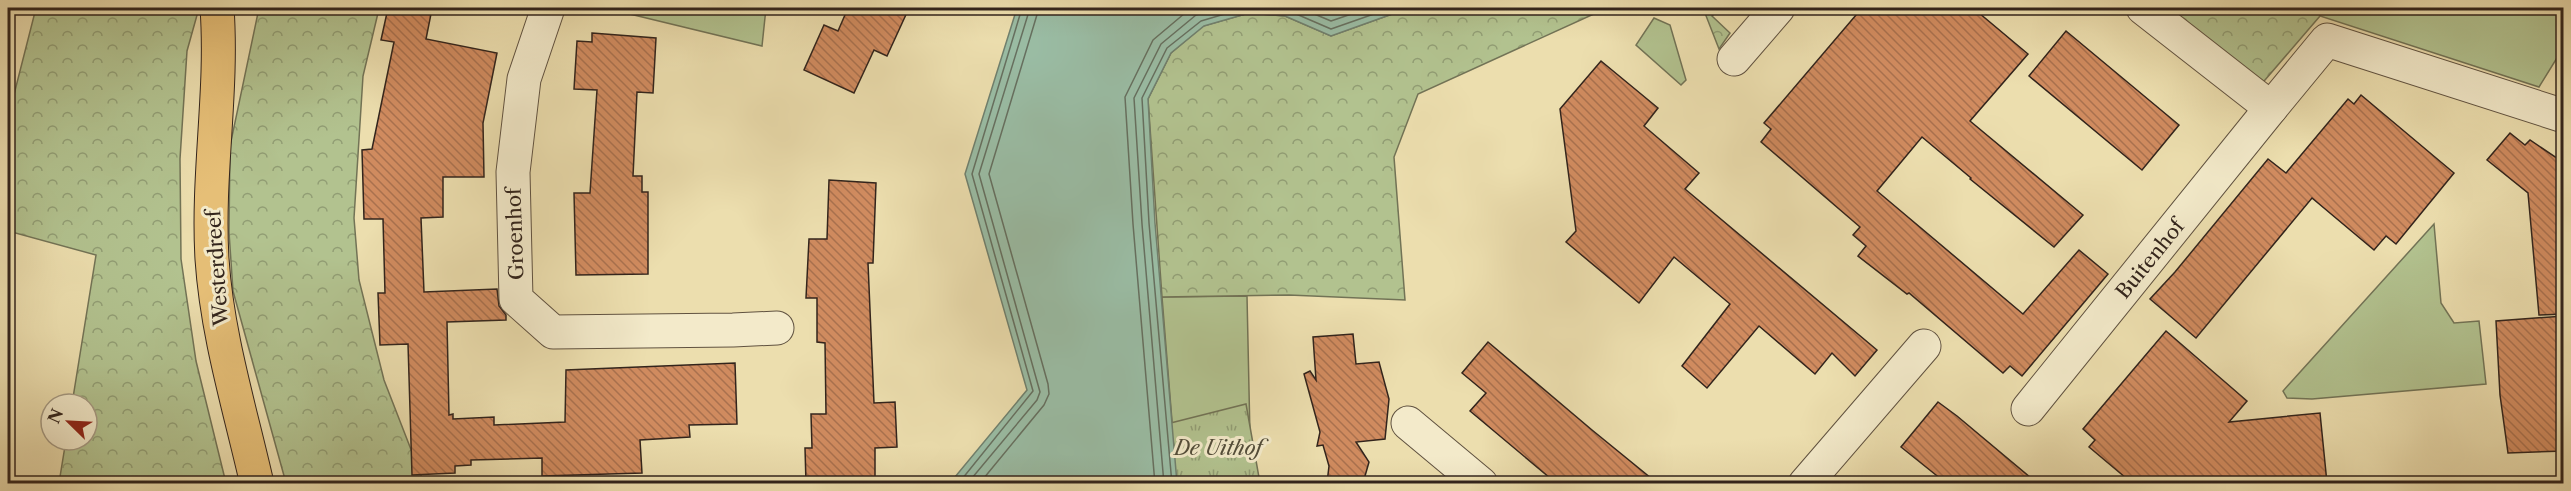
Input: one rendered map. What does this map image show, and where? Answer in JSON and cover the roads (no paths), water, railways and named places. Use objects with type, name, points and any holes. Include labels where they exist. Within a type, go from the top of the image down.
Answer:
[{"type":"main road","name":"Westerdreef","points":[[217,8],[220,49],[212,163],[212,259],[221,333],[257,483]]},
{"type":"main road","name":"Westerdreef","points":[[220,49],[238,8]]},
{"type":"street","name":"Groenhof","points":[[548,8],[524,79],[513,172],[516,299],[553,332],[777,328]]},
{"type":"street","points":[[1734,59],[1779,8]]},
{"type":"street","points":[[2143,8],[2271,108]]},
{"type":"street","name":"Buitenhof","points":[[2028,409],[2327,40],[2564,116]]},
{"type":"street","points":[[1805,483],[1924,346]]},
{"type":"street","points":[[1408,423],[1481,483]]},
{"type":"water","points":[[1017,8],[1409,8],[1331,36],[1285,16],[1249,13],[1204,26],[1171,53],[1148,99],[1155,223],[1177,483],[950,483],[1027,390],[965,174]]},
{"type":"park label","name":"De Uithof","points":[[1218,448]]}]
